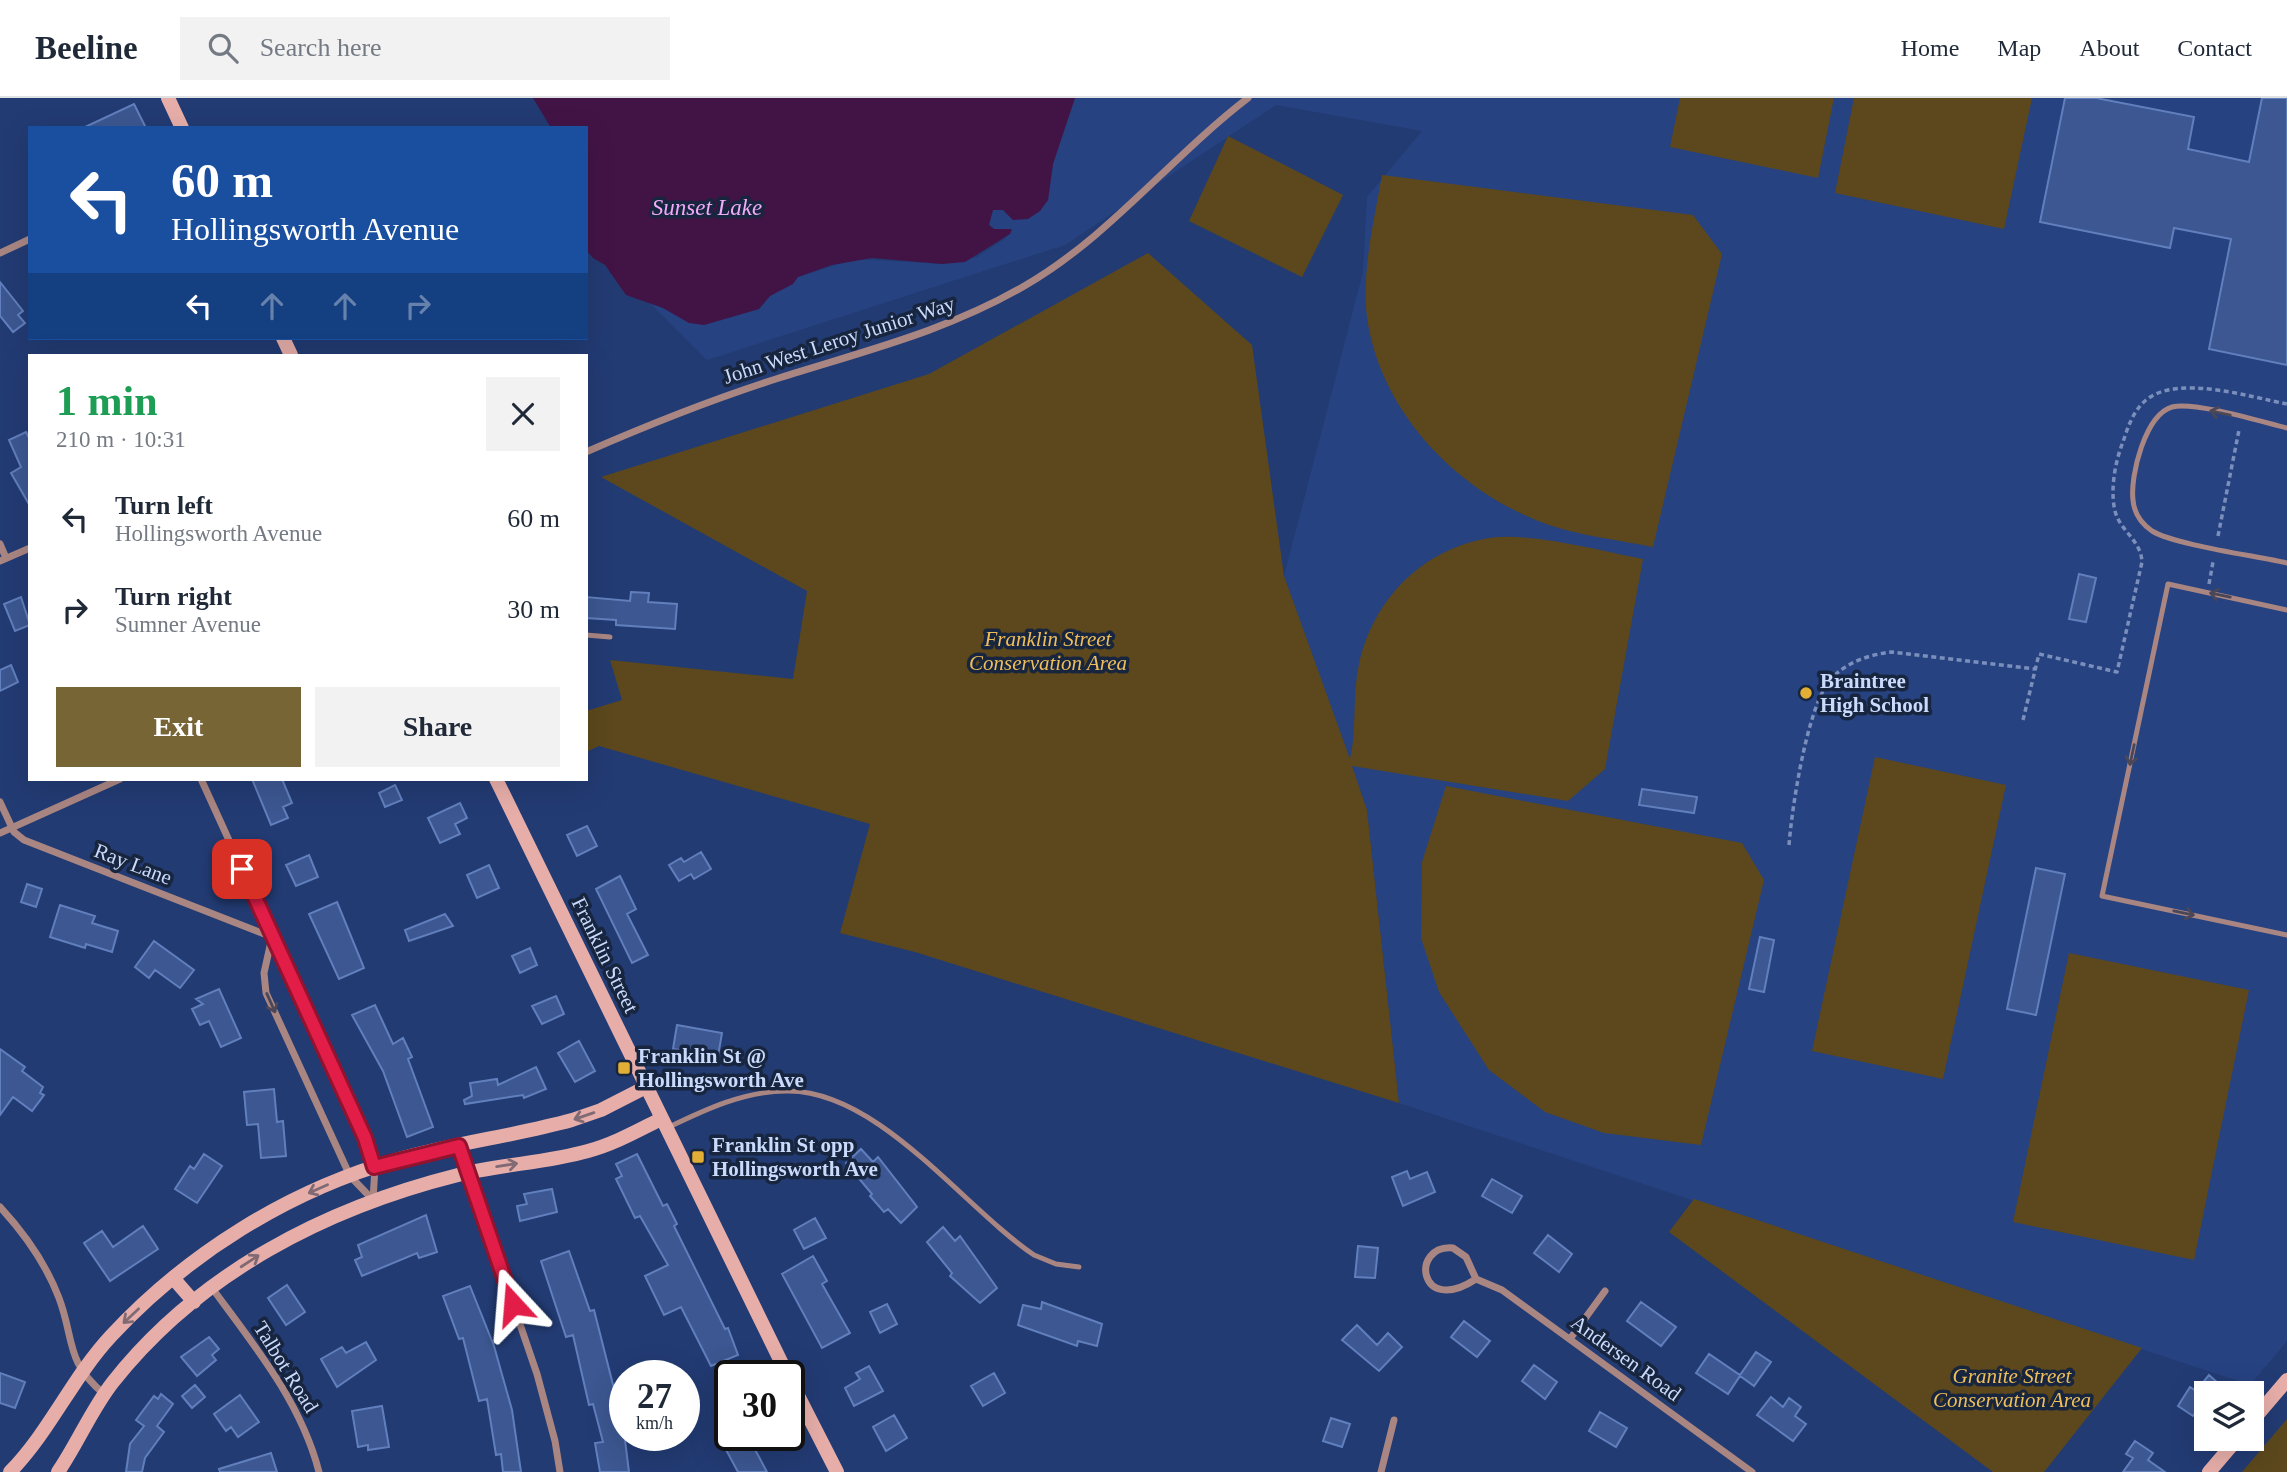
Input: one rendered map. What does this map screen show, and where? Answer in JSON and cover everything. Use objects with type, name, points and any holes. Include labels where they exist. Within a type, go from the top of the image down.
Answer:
[{"type":"street","points":[[168,98],[181,126]]},
{"type":"street","name":"John West Leroy Junior Way","points":[[588,451],[690,408],[911,339],[991,305],[1043,275],[1089,241],[1248,98]]},
{"type":"street","points":[[0,253],[28,240]]},
{"type":"street","points":[[0,544],[3,559],[28,549]]},
{"type":"street","points":[[0,832],[116,781]]},
{"type":"street","points":[[202,781],[365,1138],[374,1167],[373,1200]]},
{"type":"street","name":"Franklin Street","points":[[497,781],[781,1360]]},
{"type":"street","points":[[0,802],[12,828]]},
{"type":"street","name":"Ray Lane","points":[[12,828],[30,842],[272,937]]},
{"type":"street","points":[[272,937],[264,973],[266,993],[350,1176],[373,1200]]},
{"type":"street","points":[[10,1472],[38,1439],[82,1372],[122,1325],[174,1279],[225,1240],[269,1213],[374,1167],[572,1120],[601,1110],[646,1087]]},
{"type":"street","points":[[58,1472],[104,1394],[151,1340],[212,1288],[278,1244],[373,1200],[468,1172],[587,1151],[664,1124]]},
{"type":"street","points":[[459,1146],[537,1374],[555,1441],[560,1472]]},
{"type":"street","points":[[0,1207],[29,1242],[53,1284],[66,1321],[73,1357],[82,1372],[104,1394]]},
{"type":"street","points":[[1453,1248],[1466,1257],[1476,1279],[1456,1291],[1439,1290],[1432,1286],[1425,1273],[1428,1259],[1439,1249],[1453,1248]]},
{"type":"street","points":[[174,1279],[194,1302]]},
{"type":"street","name":"Andersen Road","points":[[1476,1279],[1502,1290],[1752,1472]]},
{"type":"street","name":"Talbot Road","points":[[212,1288],[288,1398],[309,1438],[319,1472]]},
{"type":"street","points":[[1570,1339],[1605,1291]]},
{"type":"street","points":[[2264,1407],[2287,1380]]},
{"type":"street","name":"Franklin Street","points":[[805,1409],[837,1472]]},
{"type":"street","points":[[1381,1472],[1394,1420]]},
{"type":"street","points":[[2209,1472],[2227,1451]]},
{"type":"lane","points":[[2287,428],[2193,407],[2178,406],[2163,411],[2151,423],[2144,439],[2133,499],[2141,521],[2160,535],[2287,563]]},
{"type":"lane","points":[[2287,610],[2168,584],[2102,896],[2287,935]]},
{"type":"lane","points":[[588,635],[610,637]]},
{"type":"lane","points":[[664,1124],[753,1096],[788,1091],[825,1098],[860,1114],[896,1138],[1034,1255],[1056,1264],[1079,1267]]},
{"type":"path","points":[[2023,720],[2039,654],[2117,672],[2142,562],[2141,548],[2116,513],[2113,491],[2119,453],[2132,417],[2146,399],[2169,390],[2202,388],[2287,404]]},
{"type":"path","points":[[2218,536],[2239,430]]},
{"type":"path","points":[[2208,593],[2213,562]]},
{"type":"path","points":[[1789,845],[1812,722],[1826,685],[1852,663],[1868,655],[1891,652],[2035,670]]},
{"type":"shaded area","name":"Braintree High School","points":[[1075,98],[2287,98],[2287,1341],[2253,1381],[2238,1381],[1399,1103],[1367,810],[1284,576],[1363,272],[1367,197],[1422,131],[1276,105],[1065,245],[707,360],[649,302],[704,325],[759,309],[770,296],[798,277],[855,259],[942,264],[977,257],[1005,239],[1011,229],[994,229],[988,224],[993,210],[1048,200],[1053,164]]},
{"type":"green space","points":[[1680,98],[1834,98],[1818,178],[1670,147]]},
{"type":"green space","points":[[1854,98],[2032,98],[2004,229],[1835,193]]},
{"type":"green space","points":[[1228,136],[1343,195],[1302,277],[1189,221]]},
{"type":"green space","points":[[1382,175],[1693,215],[1722,254],[1653,547],[1561,529],[1517,511],[1486,494],[1457,472],[1431,448],[1409,420],[1391,390],[1377,358],[1366,306],[1369,249]]},
{"type":"green space","name":"Franklin Street Conservation Area","points":[[1148,253],[1252,345],[1284,576],[1350,759],[1359,664],[1375,620],[1402,583],[1439,555],[1484,539],[1520,537],[1643,559],[1605,769],[1568,801],[1352,766],[1367,810],[1399,1103],[915,952],[840,933],[870,824],[599,746],[588,751],[588,710],[622,700],[610,660],[793,679],[807,591],[601,477],[929,374]]},
{"type":"green space","points":[[1875,757],[2006,785],[1943,1079],[1812,1051]]},
{"type":"green space","points":[[1446,786],[1742,843],[1764,880],[1701,1145],[1604,1133],[1545,1112],[1489,1070],[1439,992],[1421,938],[1422,862]]},
{"type":"green space","points":[[2069,953],[2249,990],[2194,1260],[2013,1222]]},
{"type":"green space","name":"Granite Street Conservation Area","points":[[1694,1199],[2142,1348],[2044,1472],[1993,1472],[1669,1232]]},
{"type":"green space","points":[[2287,1419],[2287,1472],[2242,1472],[2260,1451],[2264,1451],[2264,1446]]},
{"type":"water","name":"Sunset Lake","points":[[533,98],[1075,98],[1053,164],[1048,200],[1040,211],[1028,219],[1013,220],[1003,210],[993,210],[989,225],[994,229],[1012,229],[1010,234],[965,262],[942,264],[872,258],[832,265],[798,277],[793,284],[770,296],[759,309],[704,325],[689,323],[663,308],[626,295],[605,265],[588,252],[588,126],[550,126]]},
{"type":"building","points":[[2065,98],[2096,98],[2194,117],[2188,149],[2249,162],[2262,98],[2287,98],[2287,365],[2209,349],[2231,239],[2174,228],[2170,248],[2040,222]]},
{"type":"building","points":[[134,104],[145,126],[87,126]]},
{"type":"building","points":[[0,282],[23,311],[18,315],[25,323],[13,332],[0,316]]},
{"type":"building","points":[[26,432],[28,436],[28,503],[11,473],[21,467],[9,440]]},
{"type":"building","points":[[2079,574],[2096,578],[2086,622],[2069,619]]},
{"type":"building","points":[[631,592],[649,593],[648,602],[677,604],[675,629],[616,625],[616,620],[588,618],[588,597],[630,601]]},
{"type":"building","points":[[21,597],[28,626],[15,631],[4,604]]},
{"type":"building","points":[[11,665],[18,682],[0,691],[0,670]]},
{"type":"building","points":[[253,781],[283,781],[292,803],[283,807],[288,818],[271,825]]},
{"type":"building","points":[[395,785],[402,800],[385,807],[379,793]]},
{"type":"building","points":[[1642,789],[1697,797],[1694,813],[1639,805]]},
{"type":"building","points":[[460,803],[467,818],[455,824],[460,834],[440,843],[428,818]]},
{"type":"building","points":[[587,826],[597,846],[577,856],[567,835]]},
{"type":"building","points":[[701,852],[711,869],[694,879],[691,874],[679,881],[669,865],[681,858],[684,862]]},
{"type":"building","points":[[309,855],[318,877],[296,886],[286,865]]},
{"type":"building","points":[[489,865],[499,888],[477,898],[467,875]]},
{"type":"building","points":[[2036,868],[2065,874],[2036,1015],[2007,1009]]},
{"type":"building","points":[[620,876],[636,909],[627,914],[648,955],[632,963],[596,889]]},
{"type":"building","points":[[27,884],[42,889],[36,907],[21,902]]},
{"type":"building","points":[[337,902],[364,968],[339,979],[309,914]]},
{"type":"building","points":[[60,905],[95,916],[92,923],[118,931],[112,952],[86,944],[85,948],[50,937]]},
{"type":"building","points":[[445,914],[453,926],[409,941],[405,930]]},
{"type":"building","points":[[1760,937],[1774,940],[1764,992],[1749,989]]},
{"type":"building","points":[[154,941],[194,970],[180,988],[155,970],[149,978],[135,967]]},
{"type":"building","points":[[530,948],[537,965],[520,973],[512,956]]},
{"type":"building","points":[[219,989],[241,1038],[221,1047],[209,1021],[200,1025],[192,1009],[203,1004],[196,999]]},
{"type":"building","points":[[556,996],[564,1014],[542,1024],[532,1006]]},
{"type":"building","points":[[375,1005],[393,1044],[403,1038],[412,1057],[408,1059],[433,1127],[407,1137],[383,1071],[352,1015]]},
{"type":"building","points":[[677,1025],[722,1033],[718,1056],[673,1049]]},
{"type":"building","points":[[579,1041],[595,1071],[575,1082],[558,1053]]},
{"type":"building","points":[[0,1049],[25,1067],[22,1071],[43,1087],[40,1093],[44,1095],[32,1111],[13,1097],[0,1115]]},
{"type":"building","points":[[536,1067],[546,1089],[524,1098],[523,1095],[465,1104],[464,1100],[472,1096],[470,1083],[497,1079],[498,1085]]},
{"type":"building","points":[[274,1089],[277,1122],[283,1121],[286,1156],[261,1158],[258,1124],[247,1125],[244,1092]]},
{"type":"building","points":[[861,1149],[873,1162],[878,1157],[917,1207],[901,1223],[888,1209],[884,1212],[846,1163]]},
{"type":"building","points":[[204,1154],[222,1166],[197,1203],[175,1189],[190,1166],[194,1169]]},
{"type":"building","points":[[637,1154],[663,1206],[667,1204],[677,1224],[674,1226],[725,1329],[728,1328],[738,1355],[726,1360],[714,1360],[714,1365],[711,1366],[681,1307],[664,1315],[645,1276],[668,1265],[640,1216],[635,1218],[616,1179],[622,1176],[616,1164]]},
{"type":"building","points":[[1407,1171],[1410,1179],[1427,1172],[1435,1192],[1403,1206],[1392,1177]]},
{"type":"building","points":[[1492,1179],[1522,1196],[1512,1213],[1482,1196]]},
{"type":"building","points":[[552,1189],[557,1212],[520,1221],[517,1206],[527,1204],[524,1194]]},
{"type":"building","points":[[426,1215],[437,1252],[419,1258],[417,1253],[362,1276],[355,1260],[362,1257],[358,1245]]},
{"type":"building","points":[[815,1218],[826,1238],[804,1249],[794,1230]]},
{"type":"building","points":[[143,1226],[158,1249],[110,1281],[84,1243],[102,1231],[113,1247]]},
{"type":"building","points":[[943,1227],[955,1241],[960,1236],[997,1288],[980,1303],[950,1276],[952,1273],[927,1242]]},
{"type":"building","points":[[1548,1235],[1572,1254],[1559,1272],[1534,1253]]},
{"type":"building","points":[[1358,1246],[1378,1248],[1375,1278],[1355,1277]]},
{"type":"building","points":[[569,1251],[590,1311],[594,1310],[609,1369],[609,1451],[626,1451],[629,1472],[600,1472],[595,1443],[603,1442],[593,1404],[589,1405],[573,1335],[566,1337],[541,1261]]},
{"type":"building","points":[[813,1256],[827,1281],[822,1284],[850,1333],[822,1348],[782,1274]]},
{"type":"building","points":[[287,1285],[305,1312],[286,1325],[268,1298]]},
{"type":"building","points":[[470,1286],[494,1346],[512,1410],[521,1472],[503,1472],[501,1454],[496,1455],[487,1399],[479,1401],[463,1338],[459,1339],[443,1296]]},
{"type":"building","points":[[1042,1302],[1102,1324],[1097,1346],[1078,1341],[1077,1346],[1018,1325],[1023,1305],[1041,1309]]},
{"type":"building","points":[[1641,1302],[1676,1327],[1661,1346],[1627,1321]]},
{"type":"building","points":[[887,1304],[897,1324],[880,1333],[870,1312]]},
{"type":"building","points":[[1464,1321],[1490,1341],[1477,1357],[1451,1337]]},
{"type":"building","points":[[1357,1325],[1377,1345],[1388,1333],[1402,1347],[1379,1371],[1342,1340]]},
{"type":"building","points":[[209,1337],[219,1349],[212,1355],[216,1360],[197,1376],[181,1357]]},
{"type":"building","points":[[366,1342],[376,1360],[337,1387],[321,1359],[342,1347],[346,1353]]},
{"type":"building","points":[[1756,1352],[1771,1362],[1754,1386],[1740,1376],[1728,1394],[1696,1373],[1709,1354],[1740,1375]]},
{"type":"building","points":[[1534,1365],[1557,1382],[1545,1399],[1522,1381]]},
{"type":"building","points":[[869,1366],[883,1391],[854,1406],[845,1388],[860,1379],[856,1373]]},
{"type":"building","points":[[0,1373],[25,1382],[15,1408],[0,1403]]},
{"type":"building","points":[[994,1373],[1005,1393],[983,1406],[971,1386]]},
{"type":"building","points":[[2209,1375],[2216,1381],[2204,1381]]},
{"type":"building","points":[[195,1385],[205,1397],[192,1408],[182,1396]]},
{"type":"building","points":[[2190,1387],[2194,1390],[2193,1416],[2178,1406]]},
{"type":"building","points":[[161,1394],[173,1404],[157,1426],[164,1432],[145,1458],[142,1472],[126,1472],[130,1444],[144,1426],[136,1420],[154,1396],[158,1399]]},
{"type":"building","points":[[240,1395],[259,1422],[238,1437],[231,1427],[226,1431],[214,1414]]},
{"type":"building","points":[[1771,1397],[1783,1407],[1789,1398],[1801,1407],[1795,1416],[1806,1424],[1793,1441],[1757,1415]]},
{"type":"building","points":[[382,1406],[389,1447],[368,1450],[368,1445],[358,1447],[352,1411]]},
{"type":"building","points":[[1600,1412],[1627,1428],[1616,1447],[1589,1431]]},
{"type":"building","points":[[894,1415],[907,1438],[886,1451],[873,1427]]},
{"type":"building","points":[[1331,1418],[1350,1424],[1342,1447],[1323,1441]]},
{"type":"building","points":[[2135,1441],[2153,1453],[2148,1460],[2165,1472],[2123,1472],[2133,1458],[2126,1454]]},
{"type":"building","points":[[727,1451],[756,1451],[767,1472],[738,1472]]},
{"type":"building","points":[[271,1453],[277,1472],[220,1472],[219,1469]]},
{"type":"place","name":"Braintree High School","points":[[1806,693]]},
{"type":"place","name":"Franklin St @ Hollingsworth Ave","points":[[624,1068]]},
{"type":"place","name":"Franklin St opp Hollingsworth Ave","points":[[698,1157]]},
{"type":"route","points":[[242,869],[369,1147],[374,1167],[459,1146],[513,1304]]}]
